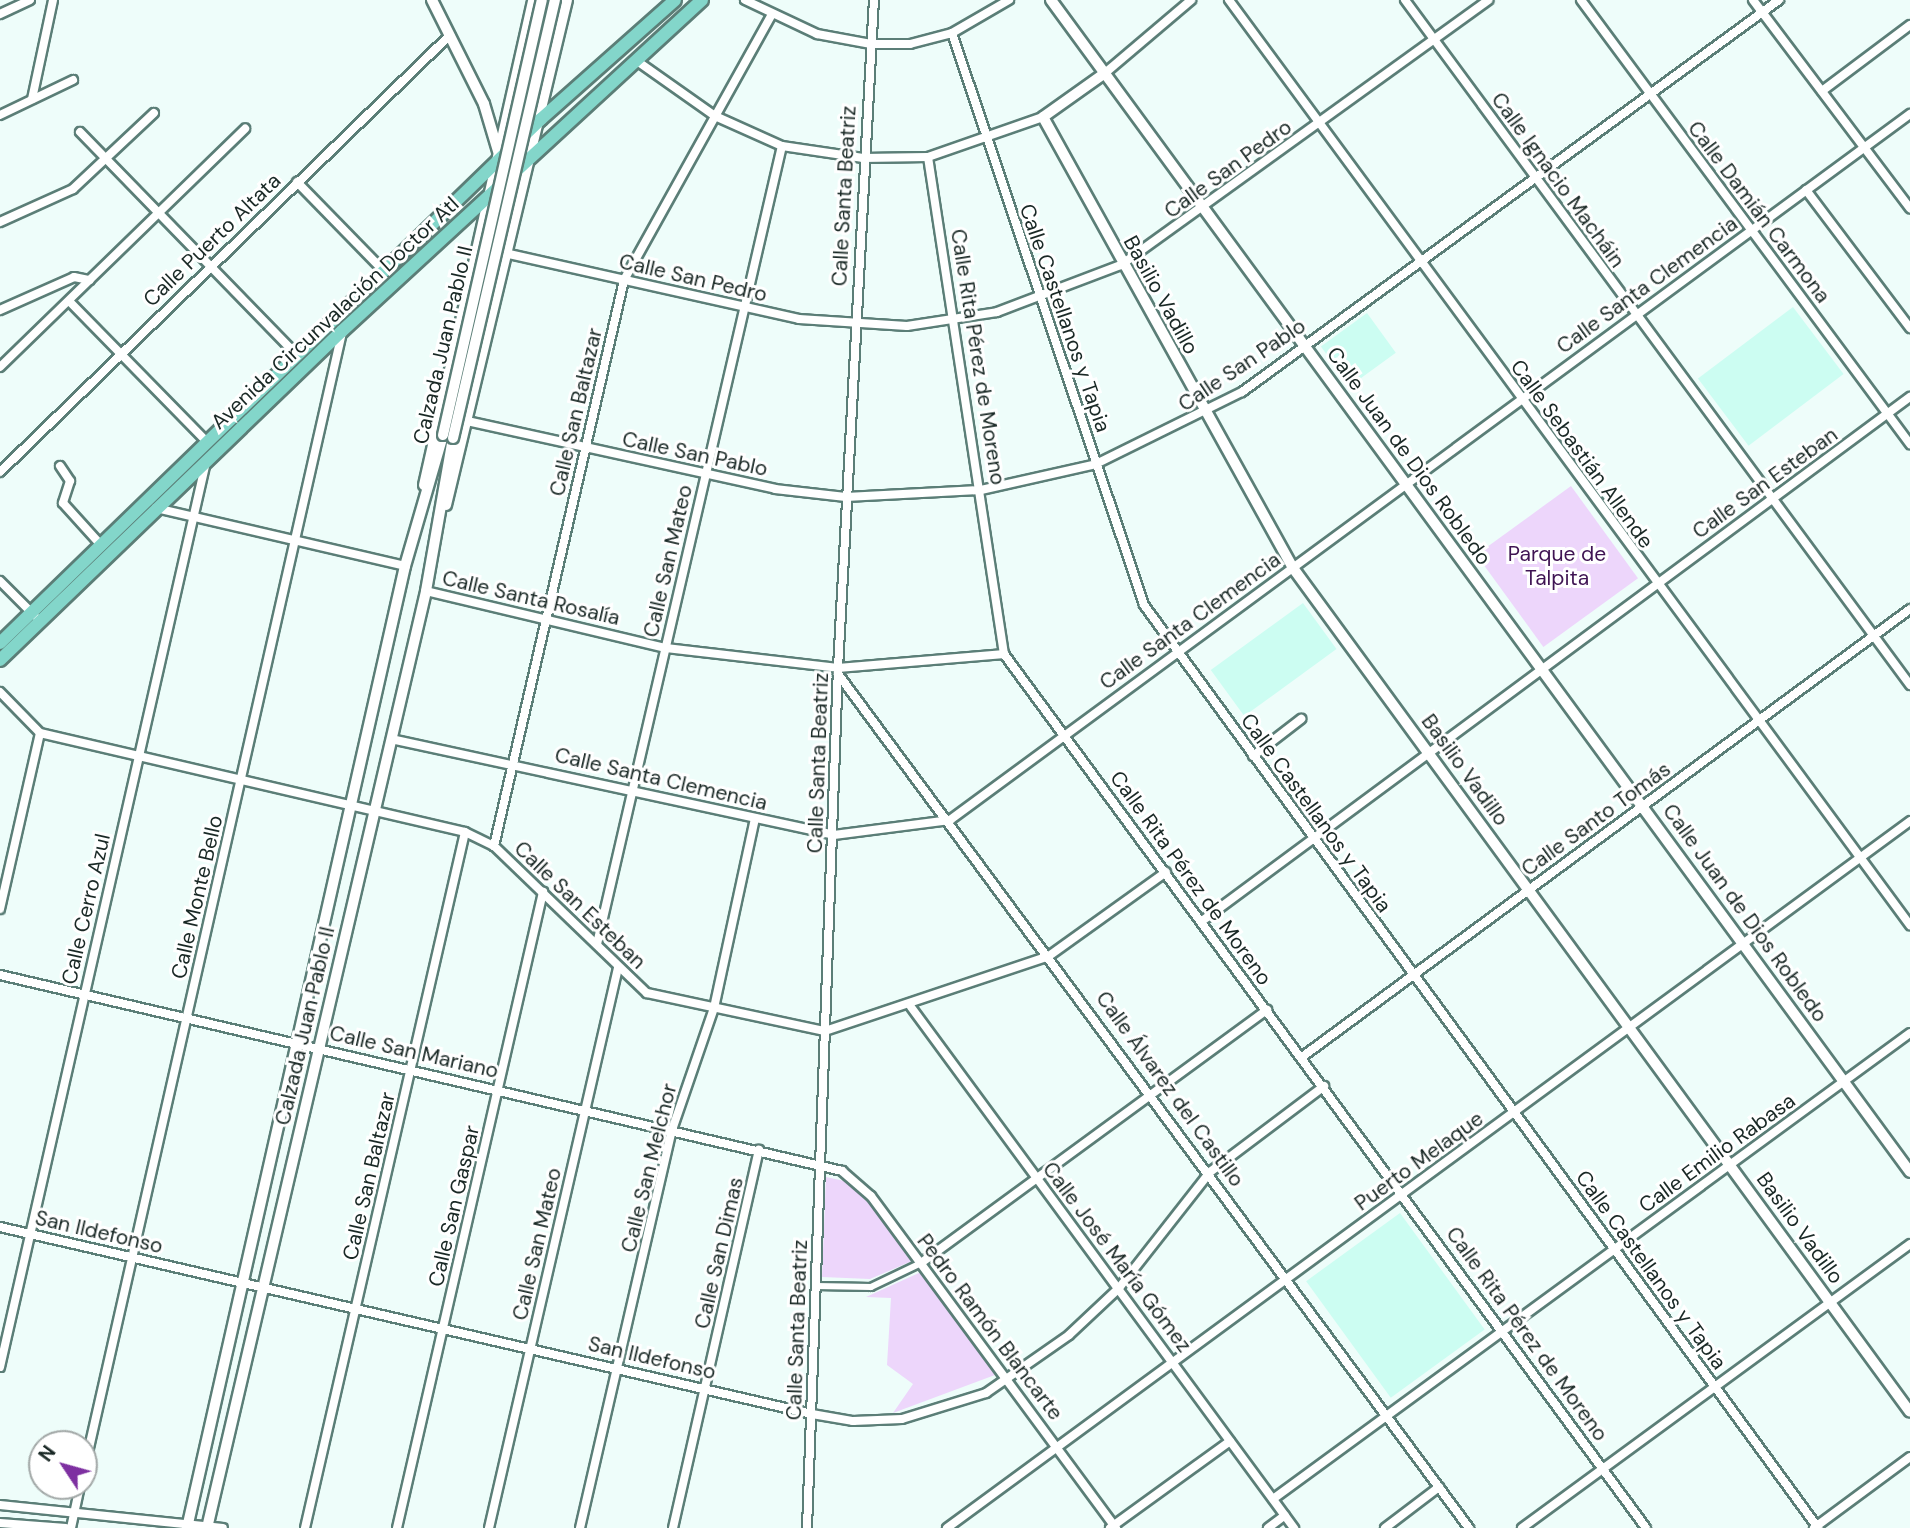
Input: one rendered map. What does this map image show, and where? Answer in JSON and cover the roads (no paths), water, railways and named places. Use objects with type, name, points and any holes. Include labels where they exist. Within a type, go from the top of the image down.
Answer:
[{"type":"main road","name":"Calzada Juan Pablo II","points":[[208,1526],[439,533],[437,505],[448,437],[542,0]]},
{"type":"main road","name":"Calzada Juan Pablo II","points":[[188,1524],[245,1283],[405,566],[413,533],[448,437],[555,0]]},
{"type":"main road","name":"Avenida Circunvalación Doctor Atl","points":[[0,660],[101,545],[541,118],[675,0]]},
{"type":"main road","name":"Avenida Circunvalación Doctor Atl","points":[[0,643],[36,617],[156,508],[342,331],[702,0]]},
{"type":"street","points":[[0,14],[30,0]]},
{"type":"street","points":[[32,99],[53,0]]},
{"type":"street","points":[[432,0],[489,115],[500,159]]},
{"type":"street","name":"Calzada Juan Pablo II","points":[[413,533],[488,197],[500,159],[533,0]]},
{"type":"street","name":"Calzada Juan Pablo II","points":[[439,533],[509,254],[567,0]]},
{"type":"street","points":[[745,0],[771,16],[871,44],[910,44],[952,33],[1009,0]]},
{"type":"street","name":"Calle Santa Beatriz","points":[[807,1528],[838,671],[863,158],[874,0]]},
{"type":"street","name":"Calle Juan de Dios Robledo","points":[[1051,0],[1910,1172]]},
{"type":"street","points":[[637,61],[715,116],[782,146],[863,158],[928,157],[987,140],[1043,117],[1105,73],[1191,0]]},
{"type":"street","name":"Calle Sebastián Allende","points":[[1229,0],[1656,585],[1760,719],[1910,926]]},
{"type":"street","name":"Calle Ignacio Macháin","points":[[1405,0],[1910,685]]},
{"type":"street","name":"Calle San Pedro","points":[[509,254],[744,309],[855,326],[954,321],[1040,299],[1121,265],[1206,208],[1489,0]]},
{"type":"street","name":"Calle Damián Carmona","points":[[1581,0],[1910,444]]},
{"type":"street","points":[[1753,0],[1910,208]]},
{"type":"street","name":"Calle San Pablo","points":[[467,421],[706,475],[846,497],[981,490],[1096,464],[1207,414],[1779,0]]},
{"type":"street","name":"Calle San Baltazar","points":[[494,846],[624,280],[771,16]]},
{"type":"street","points":[[1822,91],[1910,24]]},
{"type":"street","name":"Calle Castellanos y Tapia","points":[[952,33],[1139,594],[1177,652],[1816,1527]]},
{"type":"street","name":"Calle Puerto Altata","points":[[0,472],[450,35]]},
{"type":"street","points":[[516,79],[529,92],[547,87]]},
{"type":"street","points":[[0,115],[73,80]]},
{"type":"street","points":[[0,222],[74,190],[154,113]]},
{"type":"street","name":"Calle Santa Clemencia","points":[[391,740],[513,764],[834,835],[950,820],[1910,114]]},
{"type":"street","name":"Basilio Vadillo","points":[[1043,117],[1121,265],[1293,568],[1910,1412]]},
{"type":"street","points":[[0,367],[245,129]]},
{"type":"street","points":[[80,132],[209,267],[298,355]]},
{"type":"street","name":"Calle San Mateo","points":[[597,944],[782,146]]},
{"type":"street","name":"Calle Rita Pérez de Moreno","points":[[928,157],[1004,654],[1404,1194],[1646,1528]]},
{"type":"street","points":[[297,182],[384,271]]},
{"type":"street","points":[[1807,190],[1910,328]]},
{"type":"street","points":[[483,221],[500,212],[516,223]]},
{"type":"street","points":[[0,310],[74,277],[90,280]]},
{"type":"street","points":[[69,300],[207,442]]},
{"type":"street","name":"Calle Monte Bello","points":[[94,1430],[342,331]]},
{"type":"street","name":"Calle San Esteban","points":[[1202,921],[1910,397]]},
{"type":"street","name":"Calle Cerro Azul","points":[[0,1367],[206,459]]},
{"type":"street","points":[[60,466],[70,481],[63,503],[101,545]]},
{"type":"street","points":[[156,508],[405,566]]},
{"type":"street","points":[[0,581],[36,617]]},
{"type":"street","name":"Calle Santa Rosalía","points":[[426,591],[666,648],[838,671],[1004,654]]},
{"type":"street","name":"Calle Santo Tomás","points":[[1302,1057],[1910,609]]},
{"type":"street","name":"Calle Álvarez del Castillo","points":[[838,671],[1210,1172],[1469,1528]]},
{"type":"street","points":[[0,692],[40,733],[0,909]]},
{"type":"street","points":[[1253,756],[1301,719]]},
{"type":"street","name":"Calle San Esteban","points":[[40,733],[465,832],[494,846],[647,993],[825,1031],[911,1007],[1049,956],[1166,872]]},
{"type":"street","name":"Calle San Melchor","points":[[580,1528],[672,1130],[714,1008],[755,818]]},
{"type":"street","name":"Puerto Melaque","points":[[947,1528],[1910,821]]},
{"type":"street","name":"Calle San Baltazar","points":[[305,1528],[465,832]]},
{"type":"street","name":"Calle San Gaspar","points":[[397,1528],[543,892]]},
{"type":"street","name":"Calle San Mateo","points":[[489,1528],[618,968]]},
{"type":"street","name":"Calle San Mariano","points":[[0,975],[820,1165]]},
{"type":"street","name":"Calle José María Gómez","points":[[911,1007],[1294,1528]]},
{"type":"street","points":[[816,1286],[870,1287],[921,1263],[1267,1010]]},
{"type":"street","name":"Calle Emilio Rabasa","points":[[1273,1499],[1910,1033]]},
{"type":"street","name":"San Ildefonso","points":[[0,1227],[812,1414],[853,1421],[902,1419],[953,1407],[1010,1380],[1119,1288],[1210,1172],[1324,1086]]},
{"type":"street","name":"Calle San Dimas","points":[[673,1528],[760,1150]]},
{"type":"street","name":"Pedro Ramón Blancarte","points":[[820,1165],[858,1181],[1010,1380],[1114,1527]]},
{"type":"street","points":[[1522,1528],[1910,1244]]},
{"type":"street","points":[[1114,1527],[1230,1441]]},
{"type":"street","points":[[1816,1527],[1910,1457]]},
{"type":"street","points":[[1385,1528],[1439,1487]]},
{"type":"street","points":[[0,1522],[68,1528],[77,1500]]},
{"type":"street","points":[[0,1505],[223,1528]]},
{"type":"street","points":[[44,1527],[57,1510]]},
{"type":"street","points":[[1268,1528],[1285,1516]]},
{"type":"park label","name":"Parque de Talpita","points":[[1557,566]]}]
